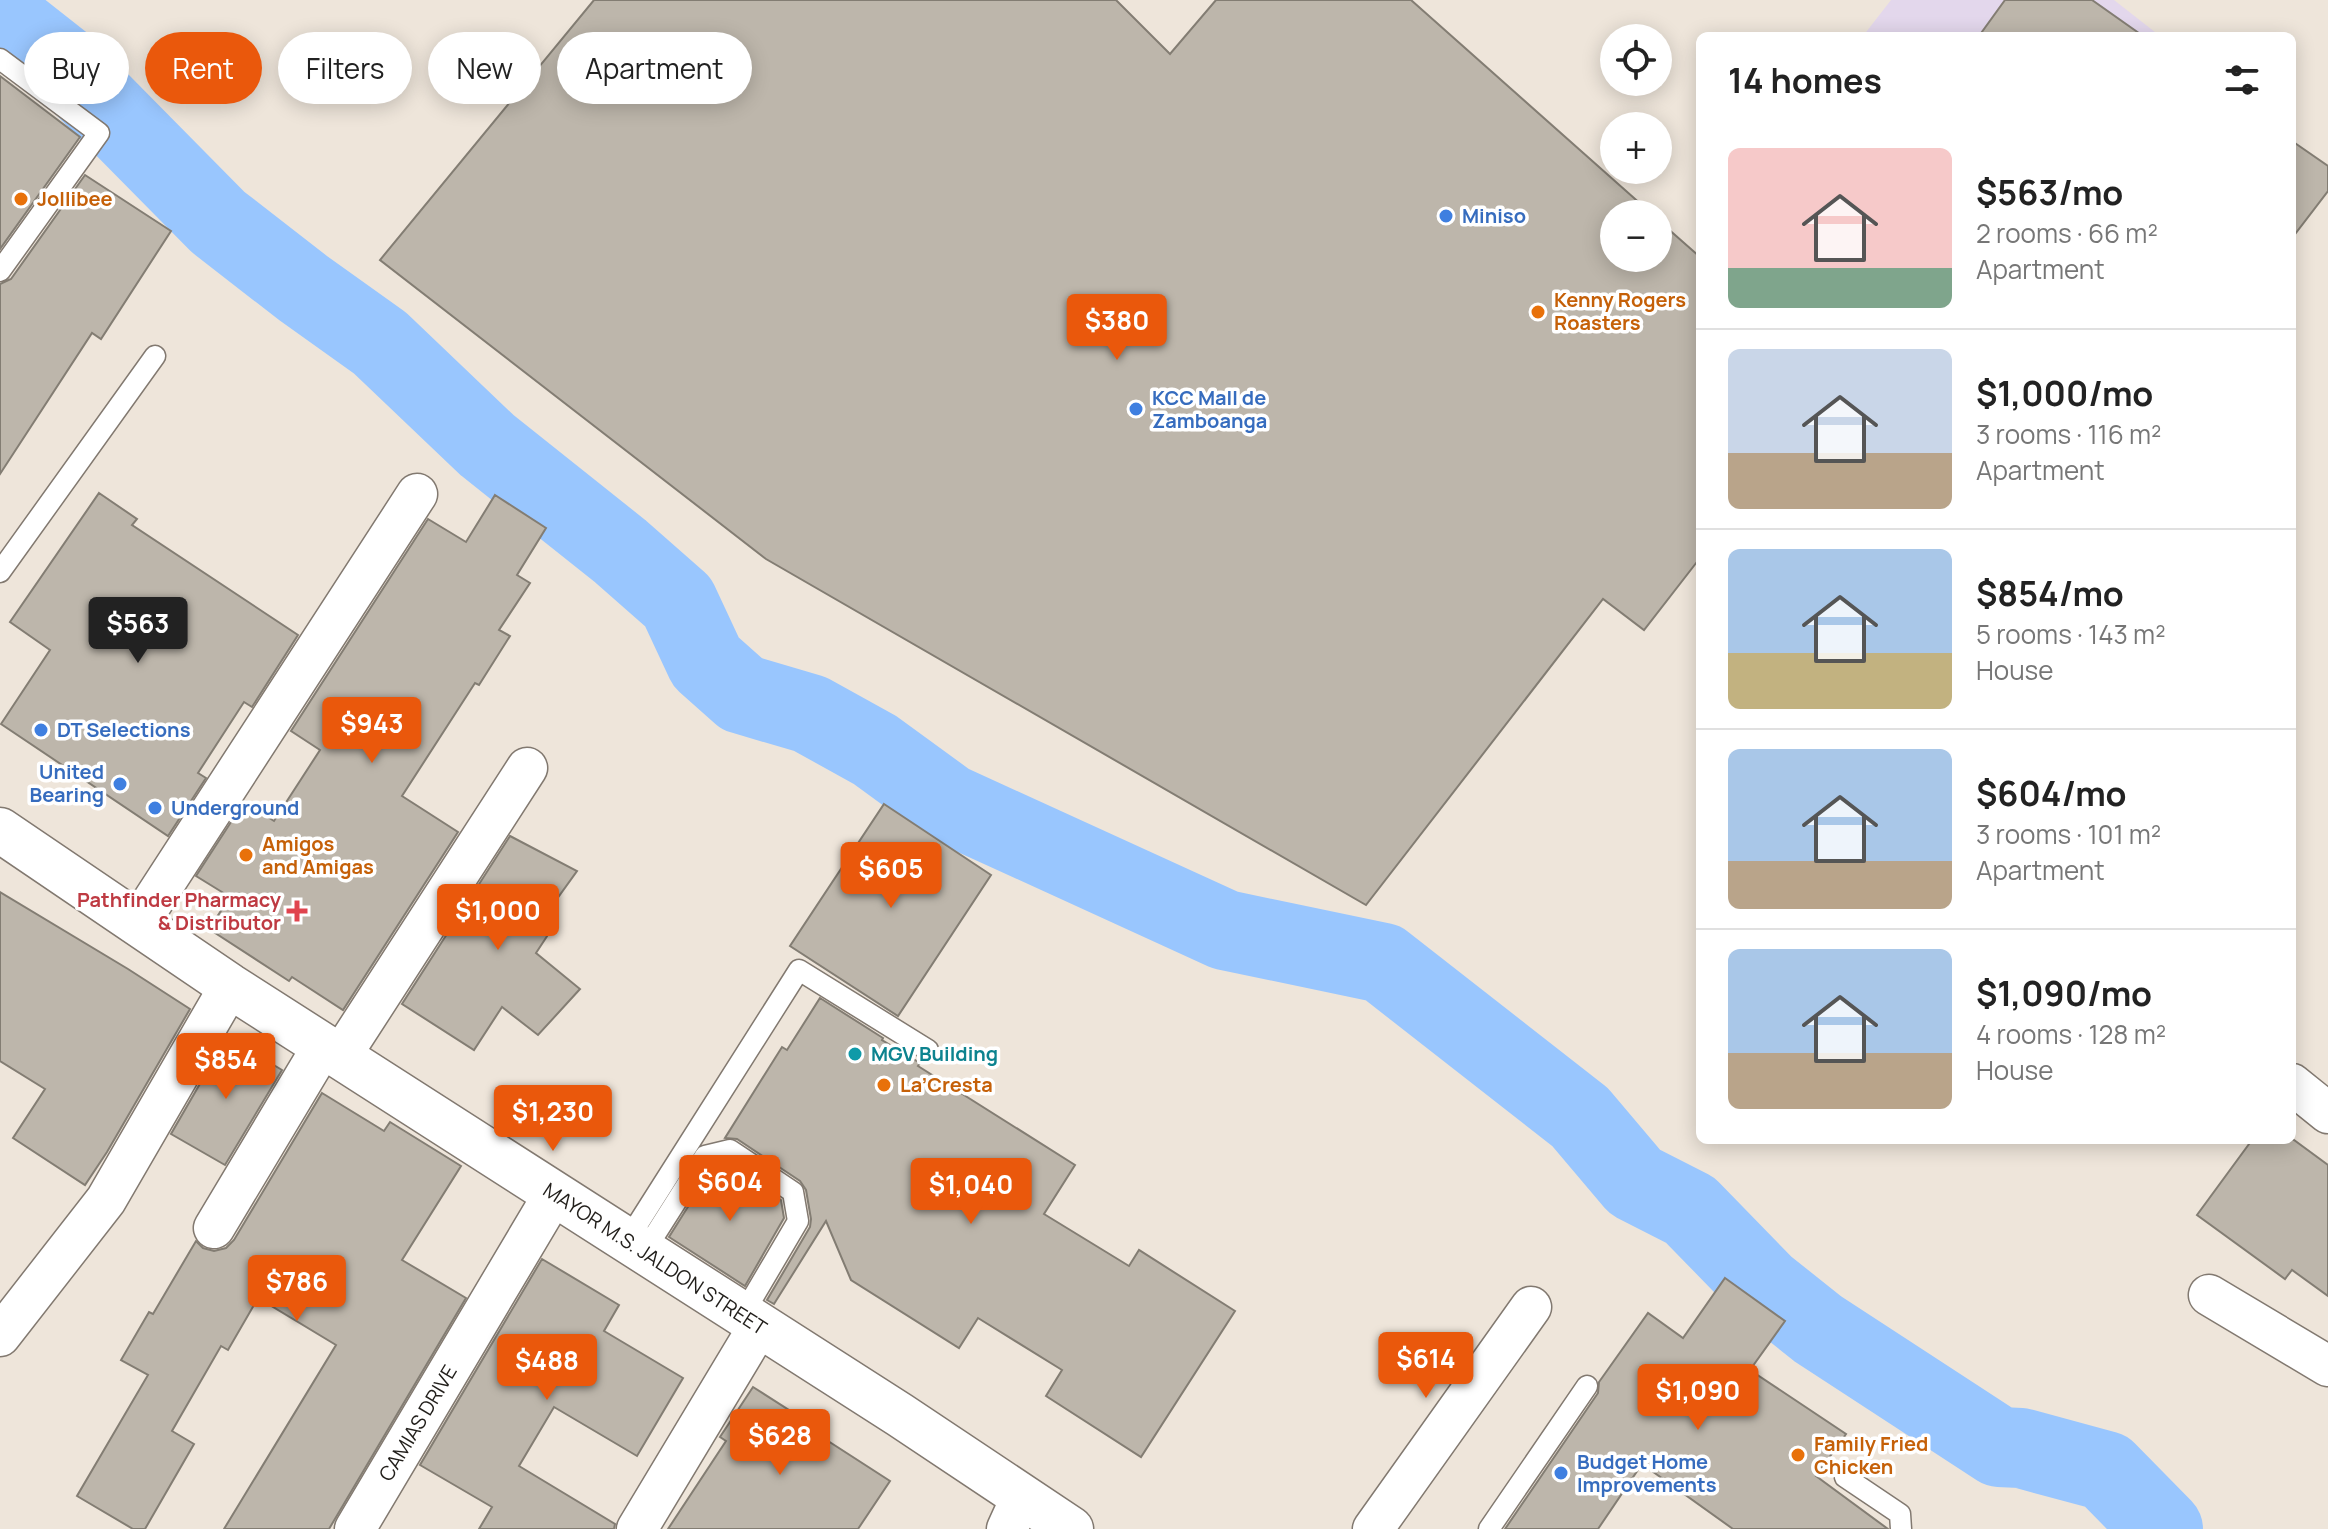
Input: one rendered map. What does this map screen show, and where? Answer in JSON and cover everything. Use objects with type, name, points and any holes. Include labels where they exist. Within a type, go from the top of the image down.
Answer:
[{"type":"main road","name":"MAYOR M.S. JALDON STREET","points":[[0,830],[230,986],[900,1415],[1014,1513],[1071,1529]]},
{"type":"street","points":[[138,924],[417,494]]},
{"type":"street","points":[[214,1228],[527,768]]},
{"type":"street","points":[[0,1336],[106,1200],[230,986]]},
{"type":"street","points":[[2296,1087],[2328,1113]]},
{"type":"street","name":"CAMIAS DRIVE","points":[[355,1529],[554,1194]]},
{"type":"street","points":[[2209,1295],[2328,1366]]},
{"type":"street","points":[[1373,1529],[1531,1307]]},
{"type":"street","points":[[637,1529],[751,1321]]},
{"type":"lane","points":[[0,59],[99,133],[0,271]]},
{"type":"lane","points":[[0,572],[155,356]]},
{"type":"lane","points":[[636,1246],[799,970],[928,1050]]},
{"type":"lane","points":[[636,1246],[705,1156],[730,1150],[793,1192],[798,1221],[751,1321]]},
{"type":"lane","points":[[1489,1529],[1587,1386]]},
{"type":"lane","points":[[1845,1477],[1900,1514],[1901,1529]]},
{"type":"shaded area","points":[[1891,0],[2114,0],[2155,32],[1866,32]]},
{"type":"building","name":"KCC Mall de Zamboanga","points":[[594,0],[1116,0],[1170,54],[1216,0],[1411,0],[1600,168],[1600,184],[1618,184],[1636,200],[1600,200],[1600,272],[1672,272],[1672,232],[1696,253],[1696,563],[1644,630],[1603,599],[1366,905],[766,559],[380,260],[508,104],[541,104],[541,64],[557,45],[557,104],[752,104],[752,32],[568,32]]},
{"type":"building","points":[[2005,0],[2092,0],[2137,32],[1982,32]]},
{"type":"building","name":"Jollibee","points":[[0,76],[24,94],[24,104],[37,104],[80,137],[0,249]]},
{"type":"building","points":[[2296,144],[2328,166],[2328,191],[2296,233]]},
{"type":"building","points":[[85,175],[171,231],[101,339],[92,333],[0,474],[0,284],[11,279]]},
{"type":"building","points":[[99,493],[137,519],[132,525],[298,635],[252,707],[244,702],[198,773],[206,778],[168,836],[1,724],[50,650],[10,622]]},
{"type":"building","points":[[495,495],[546,528],[517,575],[530,583],[499,630],[510,636],[479,685],[475,683],[402,796],[458,832],[343,1010],[292,977],[289,981],[209,929],[230,897],[196,876],[244,802],[274,821],[320,750],[291,731],[428,519],[466,542]]},
{"type":"building","points":[[884,804],[991,875],[898,1016],[790,946]]},
{"type":"building","points":[[510,836],[577,871],[544,917],[555,924],[536,953],[580,989],[538,1035],[502,1007],[474,1050],[402,1004]]},
{"type":"building","points":[[0,892],[190,1009],[85,1185],[13,1138],[45,1089],[0,1061]]},
{"type":"building","points":[[820,998],[920,1063],[918,1066],[1075,1165],[1044,1214],[1129,1266],[1139,1250],[1235,1311],[1141,1457],[1046,1396],[1062,1370],[978,1318],[959,1348],[851,1280],[826,1221],[774,1304],[767,1300],[810,1227],[806,1190],[800,1181],[737,1139],[725,1138],[782,1047],[787,1050]]},
{"type":"building","points":[[227,1037],[282,1070],[225,1165],[171,1134]]},
{"type":"building","points":[[322,1093],[384,1131],[390,1122],[461,1166],[402,1260],[466,1298],[329,1529],[224,1529],[336,1345],[258,1298],[228,1350],[221,1346],[172,1431],[194,1444],[145,1529],[133,1529],[77,1496],[148,1375],[121,1360],[149,1312],[153,1314],[196,1241],[203,1248],[214,1251],[226,1248],[234,1240]]},
{"type":"building","points":[[2296,1141],[2328,1165],[2328,1296],[2292,1270],[2285,1279],[2197,1215],[2249,1144],[2296,1144]]},
{"type":"building","points":[[728,1164],[781,1200],[784,1218],[745,1286],[669,1237],[713,1167]]},
{"type":"building","points":[[542,1259],[619,1305],[604,1331],[683,1378],[637,1456],[554,1407],[519,1466],[615,1524],[614,1529],[479,1529],[492,1507],[420,1465]]},
{"type":"building","points":[[1725,1278],[1785,1321],[1750,1370],[1846,1434],[1816,1476],[1888,1529],[1733,1529],[1642,1464],[1598,1529],[1505,1529],[1598,1393],[1599,1382],[1648,1313],[1683,1338]]},
{"type":"building","points":[[753,1387],[828,1435],[825,1439],[890,1481],[858,1529],[668,1529],[726,1441],[720,1437]]},
{"type":"waterway","points":[[0,15],[62,64],[218,222],[380,343],[487,445],[620,551],[678,602],[706,662],[742,694],[810,714],[875,750],[949,804],[1225,930],[1383,963],[1580,1117],[1635,1182],[1690,1210],[1764,1286],[1818,1329],[1999,1447],[2021,1448],[2106,1471],[2163,1529]]},
{"type":"place","name":"Jollibee","points":[[21,199]]},
{"type":"place","name":"Miniso","points":[[1446,216]]},
{"type":"place","name":"Kenny Rogers Roasters","points":[[1538,312]]},
{"type":"place","name":"KCC Mall de Zamboanga","points":[[1136,409]]},
{"type":"place","name":"DT Selections","points":[[41,730]]},
{"type":"place","name":"United Bearing","points":[[120,784]]},
{"type":"place","name":"Underground","points":[[155,808]]},
{"type":"place","name":"Amigos and Amigas","points":[[246,855]]},
{"type":"place","name":"Pathfinder Pharmacy & Distributor","points":[[297,911]]},
{"type":"place","name":"MGV Building","points":[[855,1054]]},
{"type":"place","name":"La’Cresta","points":[[884,1085]]},
{"type":"place","name":"Family Fried Chicken","points":[[1798,1455]]},
{"type":"place","name":"Budget Home Improvements","points":[[1561,1473]]}]
